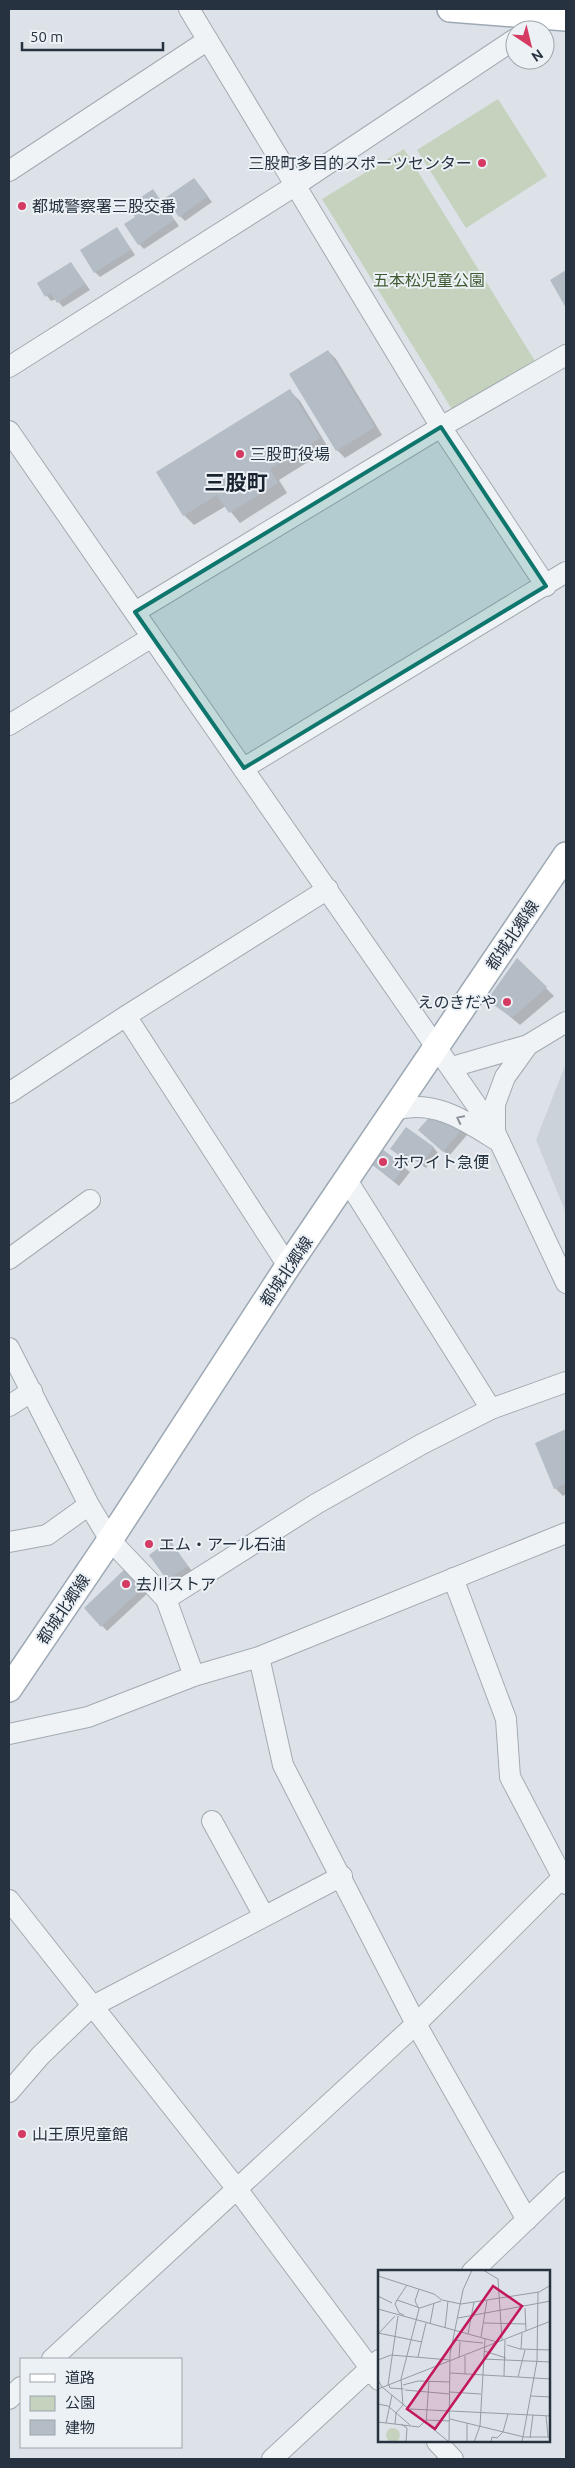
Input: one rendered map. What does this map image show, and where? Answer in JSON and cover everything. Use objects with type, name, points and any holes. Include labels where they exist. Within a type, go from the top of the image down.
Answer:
[{"type":"main road","points":[[450,9],[532,20]]},
{"type":"main road","name":"都城北郷線","points":[[9,1689],[110,1540],[288,1266],[566,855]]},
{"type":"street","points":[[189,9],[441,427],[546,586]]},
{"type":"street","points":[[9,171],[208,40]]},
{"type":"street","points":[[9,367],[296,185],[505,46]]},
{"type":"street","points":[[135,612],[441,427],[566,354]]},
{"type":"street","points":[[9,431],[437,1045],[498,1138],[566,1284]]},
{"type":"street","points":[[244,768],[546,586],[566,572]]},
{"type":"street","points":[[9,725],[152,637]]},
{"type":"street","points":[[10,1091],[328,889]]},
{"type":"street","points":[[126,1016],[288,1266]]},
{"type":"street","points":[[452,1068],[528,1045],[566,1022]]},
{"type":"street","points":[[498,1138],[495,1104],[505,1077],[528,1045]]},
{"type":"street","points":[[394,1110],[409,1106],[440,1109],[498,1138]]},
{"type":"street","points":[[347,1180],[491,1409]]},
{"type":"street","points":[[9,1259],[90,1200]]},
{"type":"street","points":[[9,1348],[89,1506],[110,1540],[166,1599],[194,1676]]},
{"type":"street","points":[[166,1599],[316,1504],[422,1444],[491,1409],[566,1382]]},
{"type":"street","points":[[9,1406],[32,1391]]},
{"type":"street","points":[[9,1542],[47,1535],[89,1506]]},
{"type":"street","points":[[9,1734],[88,1717],[194,1676],[259,1657],[566,1533]]},
{"type":"street","points":[[53,2358],[416,2024],[565,1879],[510,1777],[506,1719],[452,1578]]},
{"type":"street","points":[[259,1657],[283,1765],[342,1876],[416,2024],[527,2220]]},
{"type":"street","points":[[212,1821],[264,1916]]},
{"type":"street","points":[[9,2092],[40,2056],[91,2007],[342,1876]]},
{"type":"street","points":[[9,1900],[91,2007],[237,2188],[376,2370],[285,2455]]},
{"type":"street","points":[[474,2270],[566,2182]]},
{"type":"street","points":[[9,2399],[20,2388]]},
{"type":"street","points":[[437,2443],[453,2459]]},
{"type":"highlighted area","points":[[441,427],[546,586],[244,768],[135,612]]},
{"type":"shaded area","points":[[566,1063],[566,1213],[536,1140]]},
{"type":"green space","name":"三股町多目的スポーツセンター","points":[[498,99],[547,176],[466,228],[417,150]]},
{"type":"green space","name":"五本松児童公園","points":[[404,149],[535,361],[453,411],[322,199]]},
{"type":"building","points":[[194,178],[208,196],[179,217],[165,198]]},
{"type":"building","points":[[153,189],[174,220],[138,245],[124,224],[135,217],[128,206]]},
{"type":"building","points":[[117,227],[131,250],[94,273],[80,250]]},
{"type":"building","points":[[71,262],[85,284],[57,303],[51,293],[45,297],[37,283]]},
{"type":"building","points":[[566,270],[566,308],[550,280]]},
{"type":"building","points":[[328,350],[375,427],[336,451],[289,374]]},
{"type":"building","name":"三股町役場","points":[[290,389],[320,438],[270,469],[278,483],[229,513],[217,495],[183,516],[156,472]]},
{"type":"building","points":[[517,958],[547,987],[512,1018],[487,1000]]},
{"type":"building","points":[[433,1113],[447,1125],[452,1120],[462,1129],[443,1152],[418,1130]]},
{"type":"building","points":[[406,1127],[434,1147],[421,1164],[406,1154],[403,1158],[390,1149]]},
{"type":"building","points":[[378,1146],[405,1166],[394,1181],[367,1161]]},
{"type":"building","points":[[566,1429],[566,1483],[554,1489],[535,1443]]},
{"type":"building","points":[[170,1540],[188,1566],[167,1580],[149,1555]]},
{"type":"building","points":[[128,1566],[146,1585],[101,1627],[84,1608]]},
{"type":"place","name":"三股町多目的スポーツセンター","points":[[482,163]]},
{"type":"place","name":"都城警察署三股交番","points":[[22,206]]},
{"type":"place","name":"三股町役場","points":[[240,454]]},
{"type":"place","name":"えのきだや","points":[[507,1002]]},
{"type":"place","name":"ホワイト急便","points":[[383,1162]]},
{"type":"place","name":"エム・アール石油","points":[[149,1544]]},
{"type":"place","name":"去川ストア","points":[[126,1584]]},
{"type":"place","name":"山王原児童館","points":[[22,2134]]},
{"type":"district","name":"三股町","points":[[236,482]]}]
